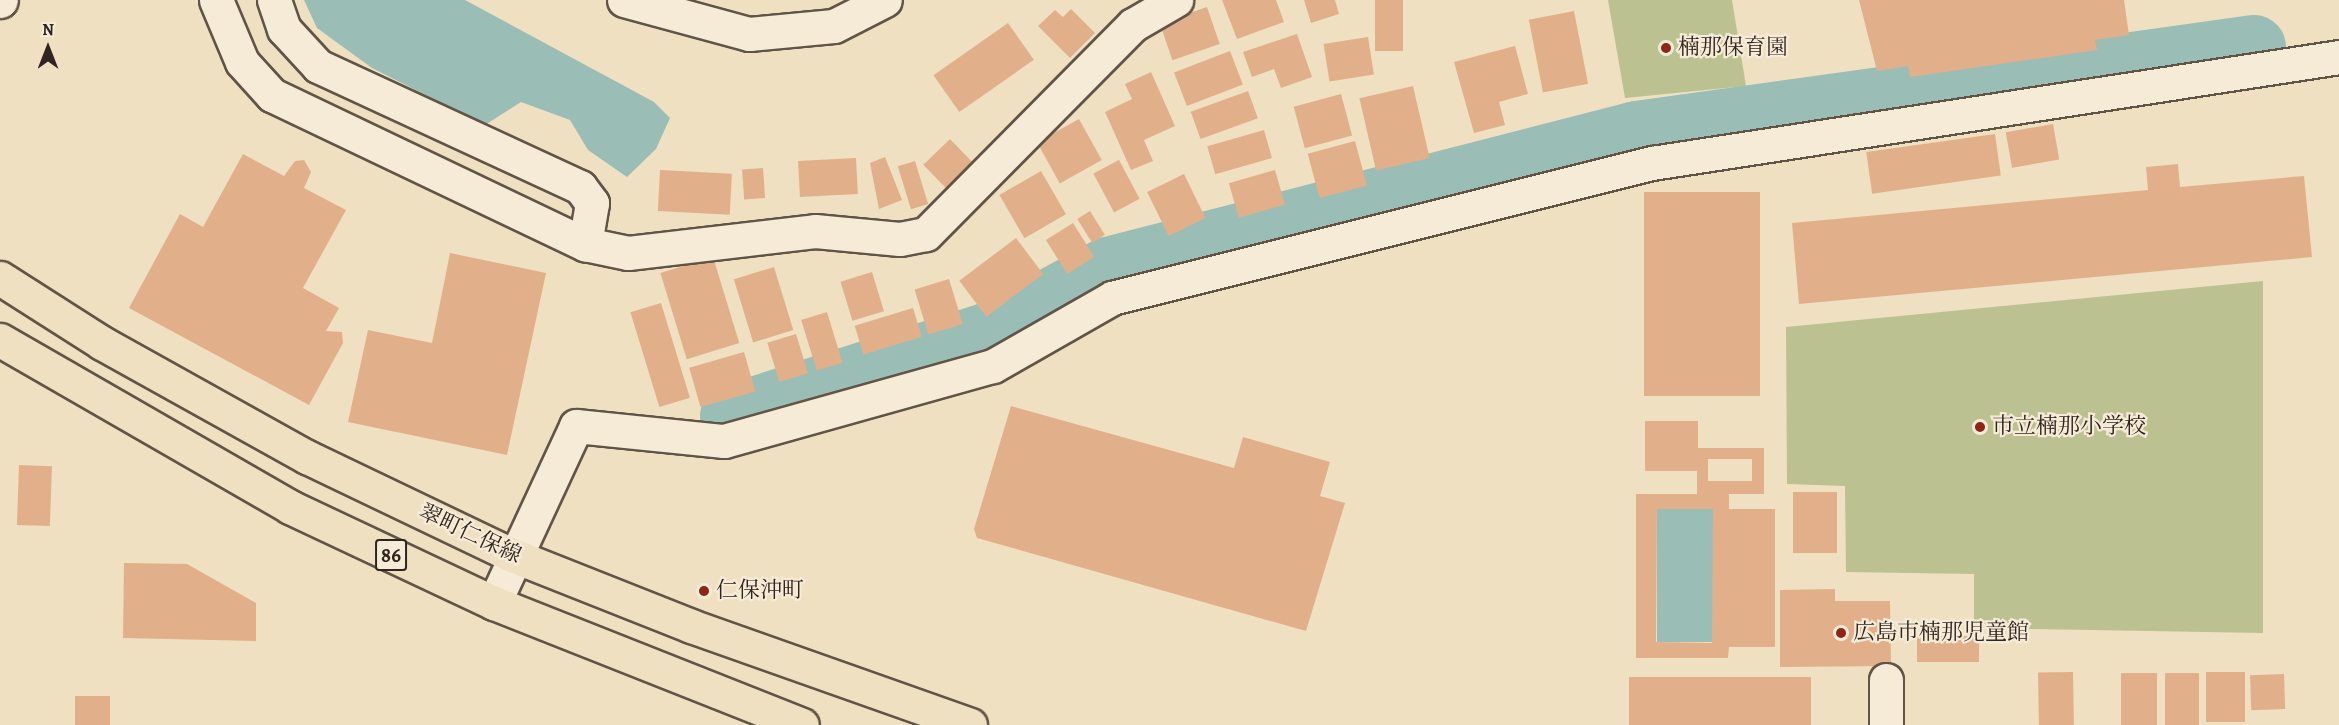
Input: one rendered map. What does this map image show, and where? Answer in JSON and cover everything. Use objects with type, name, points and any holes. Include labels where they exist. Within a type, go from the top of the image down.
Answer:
[{"type":"main road","name":"翠町仁保線","points":[[0,278],[102,344],[307,457],[512,555],[691,626],[970,725]]},
{"type":"main road","name":"86","points":[[0,340],[290,507],[494,603],[802,725]]},
{"type":"street","points":[[216,0],[242,62],[272,95],[585,244],[628,253],[815,231],[900,239],[926,234],[1133,25],[1176,0]]},
{"type":"street","points":[[274,0],[284,29],[318,66],[580,187],[592,203],[585,244]]},
{"type":"street","points":[[624,0],[748,34],[834,26],[885,0]]},
{"type":"street","points":[[494,603],[512,555],[576,426],[724,441],[993,366],[1112,298],[1652,163],[2339,57]]},
{"type":"street","points":[[1886,680],[1886,725]]},
{"type":"green space","name":"楠那保育園","points":[[1608,0],[1732,0],[1746,86],[1625,98]]},
{"type":"green space","points":[[2263,281],[2263,633],[1974,628],[1974,574],[1846,572],[1845,486],[1787,484],[1786,327]]},
{"type":"water","points":[[304,0],[465,0],[654,102],[670,118],[656,149],[627,177],[588,150],[570,120],[521,102],[485,125],[372,68],[317,28]]},
{"type":"water","points":[[1657,509],[1713,509],[1713,642],[1657,642]]},
{"type":"building","points":[[1222,0],[1276,0],[1284,22],[1237,39]]},
{"type":"building","points":[[1304,0],[1335,0],[1339,14],[1311,23]]},
{"type":"building","points":[[1375,0],[1403,0],[1403,51],[1375,51]]},
{"type":"building","points":[[1859,0],[2124,0],[2129,35],[2095,40],[2097,50],[1910,77],[1908,66],[1877,71]]},
{"type":"building","points":[[1207,7],[1220,44],[1172,60],[1160,23]]},
{"type":"building","points":[[1071,9],[1095,33],[1070,58],[1038,26],[1055,10],[1063,17]]},
{"type":"building","points":[[1574,11],[1588,84],[1543,92],[1529,20]]},
{"type":"building","points":[[1008,23],[1034,60],[959,112],[933,75]]},
{"type":"building","points":[[1297,34],[1312,77],[1281,88],[1274,69],[1252,77],[1243,52]]},
{"type":"building","points":[[1368,37],[1374,75],[1329,82],[1324,44]]},
{"type":"building","points":[[1515,46],[1528,94],[1499,102],[1505,125],[1474,133],[1454,62]]},
{"type":"building","points":[[1230,51],[1243,85],[1187,106],[1174,73]]},
{"type":"building","points":[[1151,72],[1175,126],[1144,140],[1153,161],[1131,170],[1105,112],[1132,99],[1125,84]]},
{"type":"building","points":[[1413,86],[1430,158],[1376,170],[1359,98]]},
{"type":"building","points":[[1248,91],[1258,118],[1201,139],[1191,112]]},
{"type":"building","points":[[1341,94],[1352,136],[1305,148],[1294,107]]},
{"type":"building","points":[[1079,119],[1102,160],[1060,183],[1037,142]]},
{"type":"building","points":[[2053,124],[2059,159],[2012,168],[2006,132]]},
{"type":"building","points":[[1264,130],[1272,158],[1215,174],[1207,146]]},
{"type":"building","points":[[1995,134],[2001,176],[1872,194],[1866,152]]},
{"type":"building","points":[[950,139],[973,163],[946,188],[923,165]]},
{"type":"building","points":[[1355,141],[1367,185],[1320,198],[1308,154]]},
{"type":"building","points":[[243,154],[284,176],[295,161],[304,160],[311,172],[304,188],[346,210],[303,288],[339,308],[326,331],[342,332],[343,343],[309,405],[129,308],[180,214],[203,227]]},
{"type":"building","points":[[885,157],[902,200],[879,209],[870,163]]},
{"type":"building","points":[[856,158],[858,194],[800,197],[798,161]]},
{"type":"building","points":[[1119,160],[1140,199],[1114,212],[1093,174]]},
{"type":"building","points":[[915,161],[928,204],[911,209],[898,166]]},
{"type":"building","points":[[2178,164],[2180,187],[2304,176],[2312,257],[1799,304],[1792,223],[2148,190],[2146,167]]},
{"type":"building","points":[[763,168],[765,198],[744,199],[742,169]]},
{"type":"building","points":[[660,170],[732,174],[730,215],[658,211]]},
{"type":"building","points":[[1275,170],[1285,205],[1239,218],[1229,183]]},
{"type":"building","points":[[1041,171],[1066,214],[1024,238],[999,195]]},
{"type":"building","points":[[1184,174],[1205,218],[1169,236],[1147,192]]},
{"type":"building","points":[[1644,192],[1760,192],[1760,396],[1644,396]]},
{"type":"building","points":[[1090,211],[1105,235],[1092,243],[1077,219]]},
{"type":"building","points":[[1073,223],[1094,257],[1067,274],[1046,240]]},
{"type":"building","points":[[1016,238],[1043,274],[986,317],[959,281]]},
{"type":"building","points":[[450,253],[546,273],[507,455],[348,422],[368,330],[432,343]]},
{"type":"building","points":[[713,257],[739,343],[687,359],[660,273]]},
{"type":"building","points":[[774,267],[793,330],[753,342],[734,279]]},
{"type":"building","points":[[872,272],[884,311],[852,321],[840,282]]},
{"type":"building","points":[[949,279],[963,324],[928,334],[915,290]]},
{"type":"building","points":[[661,303],[690,398],[659,407],[630,312]]},
{"type":"building","points":[[913,308],[922,337],[863,355],[855,326]]},
{"type":"building","points":[[827,312],[842,363],[817,371],[801,320]]},
{"type":"building","points":[[796,334],[808,373],[779,382],[767,343]]},
{"type":"building","points":[[744,352],[755,391],[701,407],[689,368]]},
{"type":"building","points":[[1011,406],[1234,468],[1243,437],[1330,462],[1320,496],[1345,503],[1306,631],[977,538],[974,529]]},
{"type":"building","points":[[1645,421],[1698,421],[1698,448],[1764,448],[1764,494],[1729,494],[1729,509],[1775,509],[1775,647],[1729,647],[1728,658],[1636,658],[1636,494],[1697,494],[1697,471],[1645,471]],"holes":[[[1708,459],[1752,459],[1752,481],[1708,481]],[[1657,509],[1713,509],[1712,643],[1656,642]]]},
{"type":"building","points":[[19,465],[52,466],[50,526],[17,525]]},
{"type":"building","points":[[1793,492],[1837,492],[1837,553],[1793,553]]},
{"type":"building","points":[[124,563],[187,564],[256,603],[256,641],[123,638]]},
{"type":"building","points":[[1835,589],[1835,601],[1890,601],[1891,666],[1780,667],[1780,590]]},
{"type":"building","points":[[1917,636],[1979,636],[1979,662],[1917,662]]},
{"type":"building","points":[[2073,672],[2074,725],[2039,725],[2038,673]]},
{"type":"building","points":[[2206,672],[2245,672],[2245,722],[2206,722]]},
{"type":"building","points":[[2121,673],[2157,673],[2157,725],[2121,725]]},
{"type":"building","points":[[2165,673],[2199,673],[2199,725],[2165,725]]},
{"type":"building","points":[[2284,674],[2285,709],[2251,710],[2250,675]]},
{"type":"building","points":[[1629,677],[1811,677],[1811,725],[1629,725]]},
{"type":"building","points":[[75,696],[110,696],[110,725],[75,725]]},
{"type":"waterway","points":[[732,416],[989,334],[1108,269],[1637,133],[2254,47]]},
{"type":"place","name":"楠那保育園","points":[[1666,48]]},
{"type":"place","name":"市立楠那小学校","points":[[1980,427]]},
{"type":"place","name":"仁保沖町","points":[[704,591]]},
{"type":"place","name":"広島市楠那児童館","points":[[1841,633]]}]
